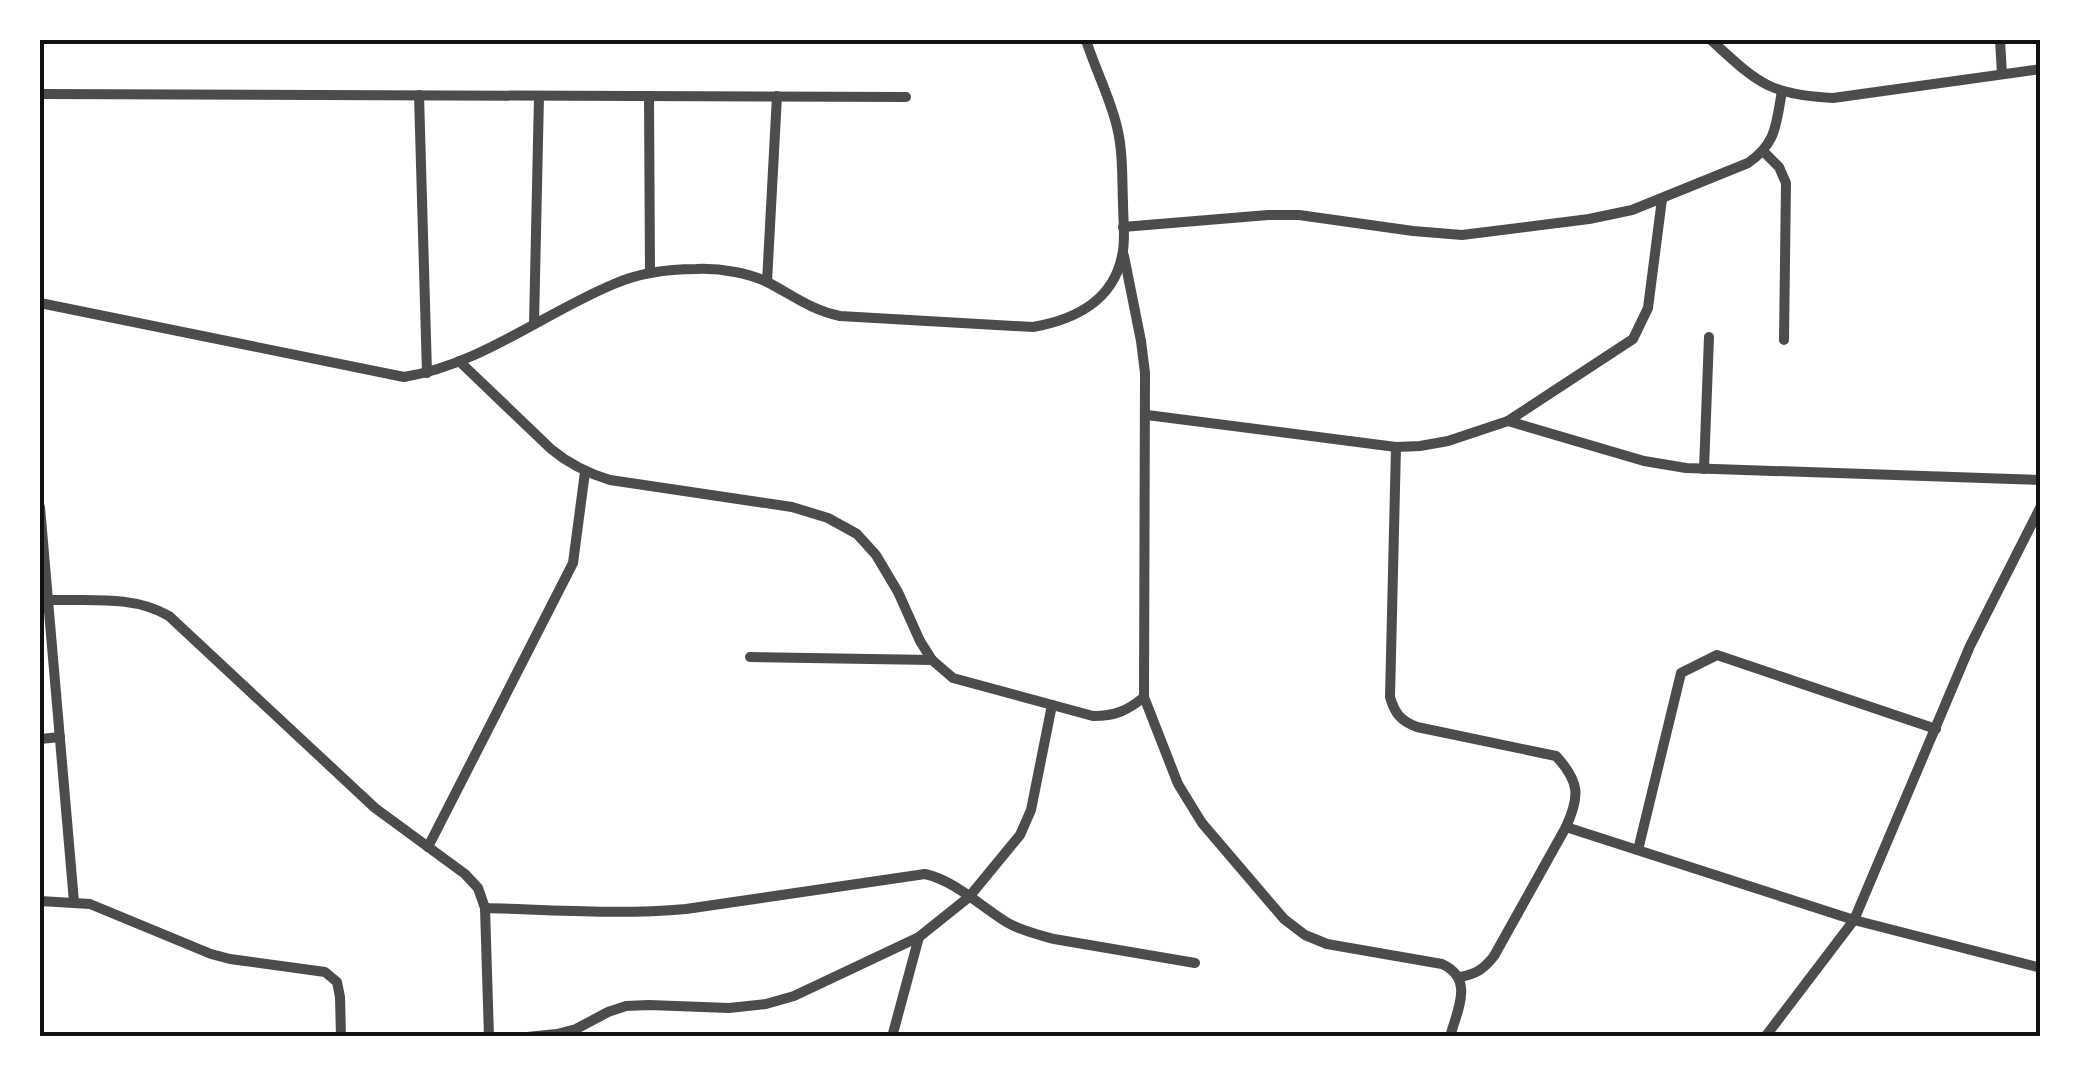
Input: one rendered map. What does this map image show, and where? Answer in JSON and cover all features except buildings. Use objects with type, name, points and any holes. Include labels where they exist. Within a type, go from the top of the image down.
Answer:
[{"type":"street","points":[[1086,40],[1122,149],[1124,252],[1142,341],[1146,415],[1144,697],[1178,784],[1202,824],[1284,919],[1305,935],[1327,944],[1454,969],[1460,976],[1462,990],[1450,1037]]},
{"type":"street","points":[[2000,40],[2002,74]]},
{"type":"street","points":[[1715,42],[1768,87],[1802,96],[1833,98],[2041,69]]},
{"type":"street","points":[[1123,227],[1299,215],[1462,235],[1632,210],[1748,163],[1764,152],[1774,134],[1782,91]]},
{"type":"street","points":[[40,94],[906,97]]},
{"type":"street","points":[[418,95],[427,373]]},
{"type":"street","points":[[534,324],[539,96]]},
{"type":"street","points":[[650,96],[650,273]]},
{"type":"street","points":[[767,282],[776,96]]},
{"type":"street","points":[[1764,152],[1779,167],[1786,183],[1784,340]]},
{"type":"street","points":[[1146,415],[1396,448],[1448,441],[1508,421],[1633,338],[1648,308],[1662,199]]},
{"type":"street","points":[[40,303],[404,377],[459,362],[615,283],[650,273],[698,268],[731,272],[767,282],[822,313],[840,316],[1033,327],[1060,322],[1102,297],[1118,274],[1124,252]]},
{"type":"street","points":[[1704,469],[1709,337]]},
{"type":"street","points":[[459,362],[551,449],[586,472],[610,480],[792,507],[828,518],[857,534],[876,555],[932,660],[953,678],[1093,716],[1114,716],[1144,697]]},
{"type":"street","points":[[1508,421],[1644,460],[1704,469],[2041,480]]},
{"type":"street","points":[[1396,448],[1390,697],[1394,711],[1404,722],[1418,727],[1556,756],[1570,772],[1576,788],[1575,806],[1566,827],[1494,956],[1485,967],[1460,976]]},
{"type":"street","points":[[428,847],[572,562],[586,472]]},
{"type":"street","points":[[1765,1037],[1854,920],[1970,646],[2041,506]]},
{"type":"street","points":[[40,507],[48,600],[46,638],[60,737],[74,902]]},
{"type":"street","points":[[48,600],[134,602],[153,606],[169,616],[375,808],[465,874],[478,888],[485,908],[489,1037]]},
{"type":"street","points":[[1638,850],[1681,673],[1717,654],[1936,729]]},
{"type":"street","points":[[750,657],[932,660]]},
{"type":"street","points":[[527,1037],[576,1029],[626,1006],[729,1008],[766,1004],[794,996],[919,936],[969,897],[1020,836],[1032,810],[1052,705]]},
{"type":"street","points":[[40,739],[60,737]]},
{"type":"street","points":[[1566,827],[1854,920],[2041,968]]},
{"type":"street","points":[[485,908],[623,913],[670,910],[925,874],[942,878],[1013,926],[1054,940],[1194,963]]},
{"type":"street","points":[[40,901],[90,904],[230,959],[325,972],[337,982],[341,1037]]},
{"type":"street","points":[[892,1037],[919,936]]}]
